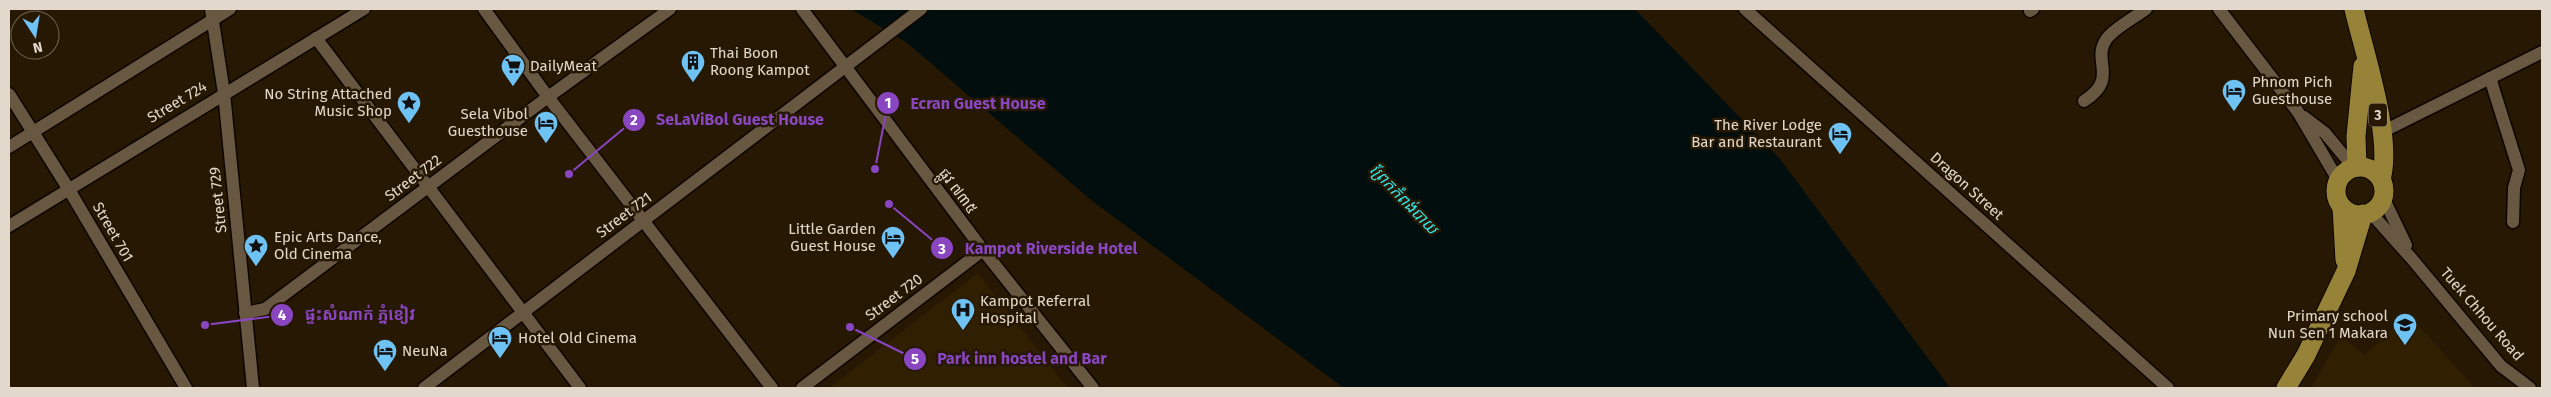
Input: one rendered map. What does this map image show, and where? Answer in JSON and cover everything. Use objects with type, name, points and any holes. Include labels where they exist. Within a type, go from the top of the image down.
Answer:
[{"type":"highway","name":"3","points":[[2354,9],[2382,132],[2384,169],[2382,188]]},
{"type":"highway","name":"3","points":[[2355,167],[2364,51]]},
{"type":"highway","points":[[2342,207],[2348,212],[2367,213],[2378,206],[2382,188],[2366,168],[2355,167],[2345,172],[2338,180],[2336,194],[2342,207],[2346,271]]},
{"type":"highway","points":[[2286,388],[2306,355],[2346,271],[2367,213]]},
{"type":"street","points":[[9,147],[212,14],[230,9]]},
{"type":"street","name":"Street 724","points":[[9,226],[68,188],[364,9]]},
{"type":"street","points":[[484,9],[548,97],[772,388]]},
{"type":"street","name":"Street 722","points":[[245,312],[265,310],[548,97],[670,9]]},
{"type":"street","name":"ផ្លូវ ៧៣៥","points":[[802,9],[983,250],[1093,388]]},
{"type":"street","name":"Street 721","points":[[424,388],[922,9]]},
{"type":"street","name":"Dragon Street","points":[[1744,9],[2168,388]]},
{"type":"street","points":[[2084,101],[2101,87],[2104,79],[2101,60],[2108,38],[2146,9]]},
{"type":"street","points":[[2219,9],[2298,112],[2338,180]]},
{"type":"street","name":"Street 729","points":[[212,14],[224,93],[253,388]]},
{"type":"street","points":[[316,38],[522,314],[580,388]]},
{"type":"street","points":[[2382,132],[2542,52]]},
{"type":"street","points":[[2490,78],[2520,170],[2514,188],[2513,222]]},
{"type":"street","name":"Street 701","points":[[9,94],[68,188],[186,388]]},
{"type":"street","points":[[2298,112],[2325,134],[2355,167]]},
{"type":"street","name":"Tuek Chhou Road","points":[[2382,188],[2412,259]]},
{"type":"street","name":"Tuek Chhou Road","points":[[2367,213],[2412,259],[2501,366],[2530,388]]},
{"type":"street","name":"Street 720","points":[[802,388],[983,250]]},
{"type":"shaded area","name":"Kampot Referral Hospital","points":[[978,273],[1068,388],[829,388]]},
{"type":"shaded area","name":"Primary school Nun Sen 1 Makara","points":[[2408,314],[2475,388],[2311,388],[2341,336],[2365,355]]},
{"type":"water","name":"ព្រែកកំពង់បាយ","points":[[851,9],[1635,9],[1780,159],[1950,388],[1344,388],[1091,200],[906,42]]},
{"type":"place","name":"Thai Boon Roong Kampot","points":[[693,83]]},
{"type":"place","name":"DailyMeat","points":[[513,87]]},
{"type":"place","name":"Phnom Pich Guesthouse","points":[[2234,112]]},
{"type":"place","name":"No String Attached Music Shop","points":[[409,124]]},
{"type":"place","name":"Sela Vibol Guesthouse","points":[[546,144]]},
{"type":"place","name":"The River Lodge Bar and Restaurant","points":[[1840,155]]},
{"type":"place","name":"Ecran Guest House","points":[[875,169]]},
{"type":"place","name":"SeLaViBol Guest House","points":[[569,174]]},
{"type":"place","name":"Kampot Riverside Hotel","points":[[889,204]]},
{"type":"place","name":"Little Garden Guest House","points":[[893,259]]},
{"type":"place","name":"Epic Arts Dance, Old Cinema","points":[[256,267]]},
{"type":"place","name":"ផ្ទះសំណាក់ ភ្នំខៀវ","points":[[205,325]]},
{"type":"place","name":"Park inn hostel and Bar","points":[[850,327]]},
{"type":"place","name":"Kampot Referral Hospital","points":[[963,331]]},
{"type":"place","name":"Primary school Nun Sen 1 Makara","points":[[2405,346]]},
{"type":"place","name":"Hotel Old Cinema","points":[[500,359]]},
{"type":"place","name":"NeuNa","points":[[385,372]]}]
